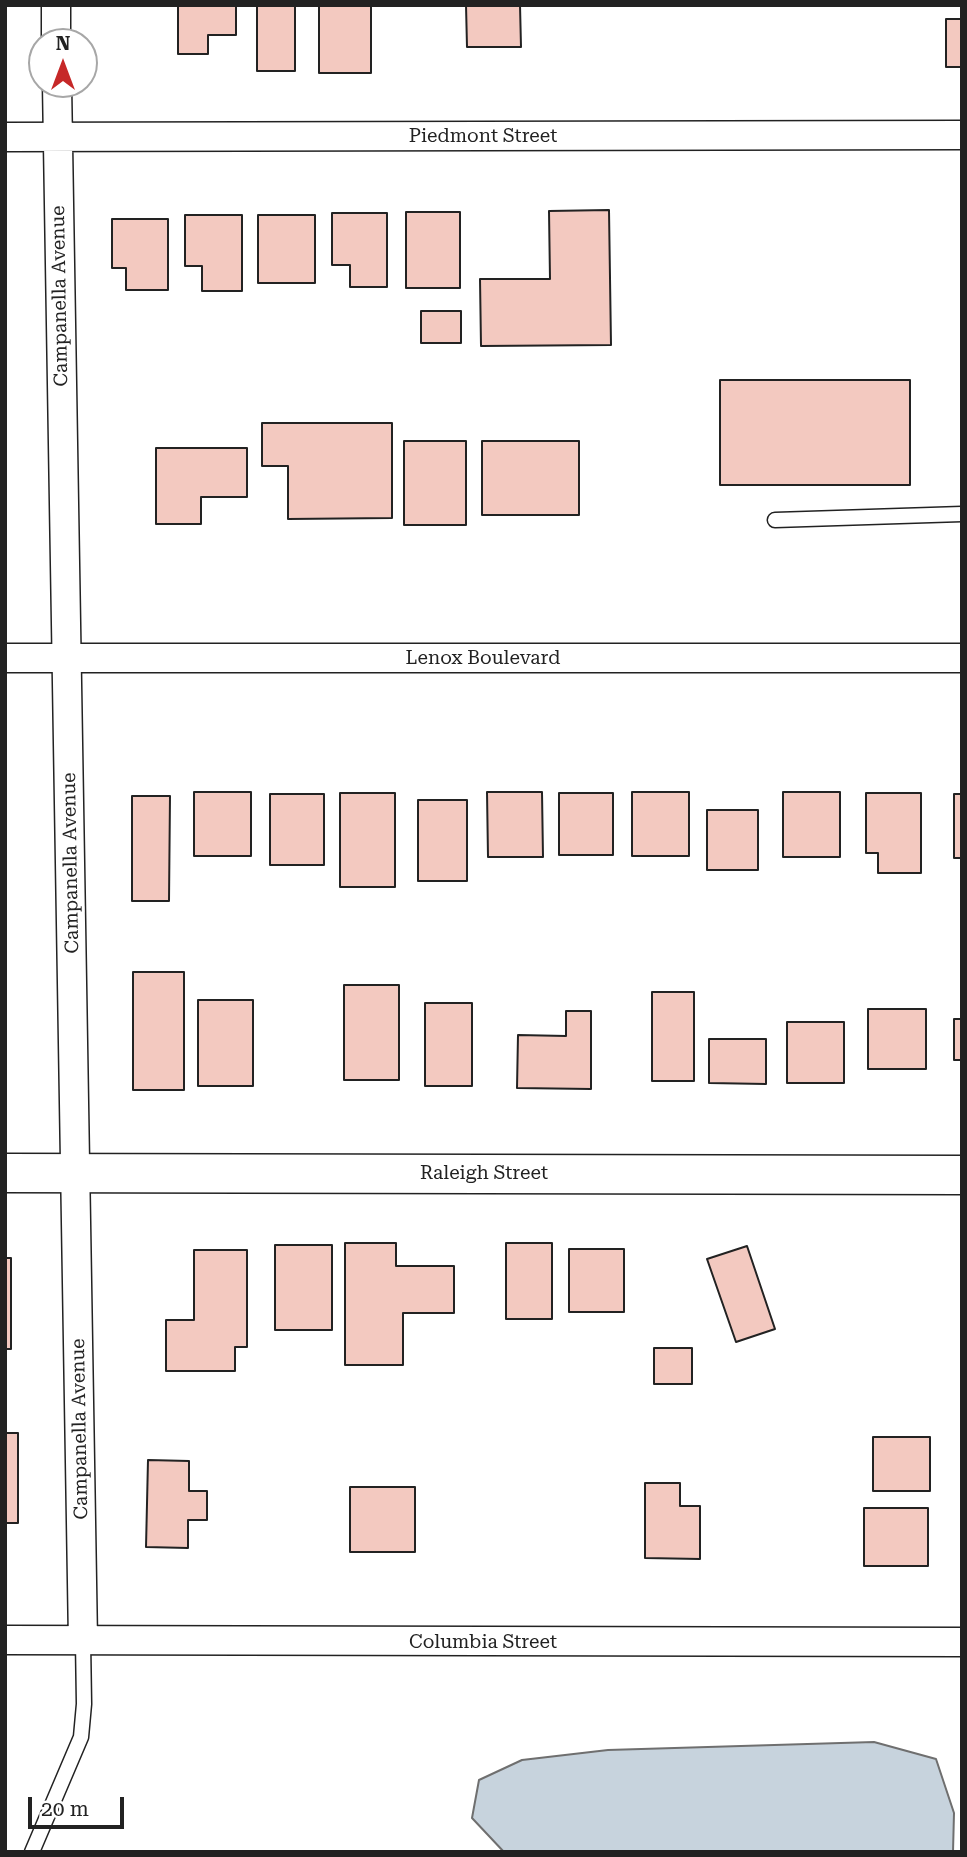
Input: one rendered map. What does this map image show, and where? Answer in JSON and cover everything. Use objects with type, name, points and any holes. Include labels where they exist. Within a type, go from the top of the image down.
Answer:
[{"type":"street","points":[[56,5],[56,28]]},
{"type":"street","name":"Campanella Avenue","points":[[57,98],[83,1641]]},
{"type":"street","name":"Piedmont Street","points":[[5,137],[962,135]]},
{"type":"street","name":"Lenox Boulevard","points":[[5,659],[962,658]]},
{"type":"street","name":"Raleigh Street","points":[[5,1173],[962,1175]]},
{"type":"street","name":"Columbia Street","points":[[5,1640],[962,1642]]},
{"type":"lane","points":[[775,520],[962,514]]},
{"type":"lane","points":[[32,1852],[81,1737],[84,1704],[83,1641]]},
{"type":"shaded area","points":[[874,1742],[936,1759],[954,1813],[953,1852],[504,1852],[472,1818],[479,1780],[522,1760],[608,1750]]},
{"type":"building","points":[[178,5],[236,5],[236,35],[208,35],[208,54],[178,54]]},
{"type":"building","points":[[257,5],[295,5],[295,71],[257,71]]},
{"type":"building","points":[[319,5],[371,5],[371,73],[319,73]]},
{"type":"building","points":[[466,5],[520,5],[521,47],[467,47]]},
{"type":"building","points":[[946,19],[962,19],[962,67],[946,67]]},
{"type":"building","points":[[609,210],[611,345],[481,346],[480,279],[550,279],[549,211]]},
{"type":"building","points":[[406,212],[460,212],[460,288],[406,288]]},
{"type":"building","points":[[332,213],[387,213],[387,287],[350,287],[350,265],[332,265]]},
{"type":"building","points":[[185,215],[242,215],[242,291],[202,291],[202,266],[185,266]]},
{"type":"building","points":[[258,215],[315,215],[315,283],[258,283]]},
{"type":"building","points":[[112,219],[168,219],[168,290],[126,290],[126,268],[112,268]]},
{"type":"building","points":[[421,311],[461,311],[461,343],[421,343]]},
{"type":"building","points":[[720,380],[910,380],[910,485],[720,485]]},
{"type":"building","points":[[262,423],[392,423],[392,518],[288,519],[288,466],[262,466]]},
{"type":"building","points":[[404,441],[466,441],[466,525],[404,525]]},
{"type":"building","points":[[482,441],[579,441],[579,515],[482,515]]},
{"type":"building","points":[[156,448],[247,448],[247,497],[201,497],[201,524],[156,524]]},
{"type":"building","points":[[194,792],[251,792],[251,856],[194,856]]},
{"type":"building","points":[[487,792],[542,792],[543,857],[488,857]]},
{"type":"building","points":[[632,792],[689,792],[689,856],[632,856]]},
{"type":"building","points":[[783,792],[840,792],[840,857],[783,857]]},
{"type":"building","points":[[340,793],[395,793],[395,887],[340,887]]},
{"type":"building","points":[[559,793],[613,793],[613,855],[559,855]]},
{"type":"building","points":[[866,793],[921,793],[921,873],[878,873],[878,853],[866,853]]},
{"type":"building","points":[[270,794],[324,794],[324,865],[270,865]]},
{"type":"building","points":[[954,794],[962,794],[962,858],[954,858]]},
{"type":"building","points":[[132,796],[170,796],[169,901],[132,901]]},
{"type":"building","points":[[418,800],[467,800],[467,881],[418,881]]},
{"type":"building","points":[[707,810],[758,810],[758,870],[707,870]]},
{"type":"building","points":[[133,972],[184,972],[184,1090],[133,1090]]},
{"type":"building","points":[[344,985],[399,985],[399,1080],[344,1080]]},
{"type":"building","points":[[652,992],[694,992],[694,1081],[652,1081]]},
{"type":"building","points":[[198,1000],[253,1000],[253,1086],[198,1086]]},
{"type":"building","points":[[425,1003],[472,1003],[472,1086],[425,1086]]},
{"type":"building","points":[[868,1009],[926,1009],[926,1069],[868,1069]]},
{"type":"building","points":[[566,1011],[591,1011],[591,1089],[517,1088],[518,1035],[566,1036]]},
{"type":"building","points":[[954,1019],[962,1019],[962,1060],[954,1060]]},
{"type":"building","points":[[787,1022],[844,1022],[844,1083],[787,1083]]},
{"type":"building","points":[[709,1039],[766,1039],[766,1084],[709,1083]]},
{"type":"building","points":[[345,1243],[396,1243],[396,1266],[454,1266],[454,1313],[403,1313],[403,1365],[345,1365]]},
{"type":"building","points":[[506,1243],[552,1243],[552,1319],[506,1319]]},
{"type":"building","points":[[275,1245],[332,1245],[332,1330],[275,1330]]},
{"type":"building","points":[[747,1246],[775,1329],[736,1342],[707,1259]]},
{"type":"building","points":[[569,1249],[624,1249],[624,1312],[569,1312]]},
{"type":"building","points":[[194,1250],[247,1250],[247,1347],[235,1347],[235,1371],[166,1371],[166,1320],[194,1320]]},
{"type":"building","points":[[5,1258],[11,1258],[11,1349],[5,1349]]},
{"type":"building","points":[[654,1348],[692,1348],[692,1384],[654,1384]]},
{"type":"building","points":[[5,1433],[18,1433],[18,1523],[5,1523]]},
{"type":"building","points":[[873,1437],[930,1437],[930,1491],[873,1491]]},
{"type":"building","points":[[148,1460],[189,1461],[189,1491],[207,1491],[207,1520],[188,1520],[188,1548],[146,1547]]},
{"type":"building","points":[[645,1483],[680,1483],[680,1506],[700,1506],[700,1559],[645,1558]]},
{"type":"building","points":[[350,1487],[415,1487],[415,1552],[350,1552]]},
{"type":"building","points":[[864,1508],[928,1508],[928,1566],[864,1566]]}]
